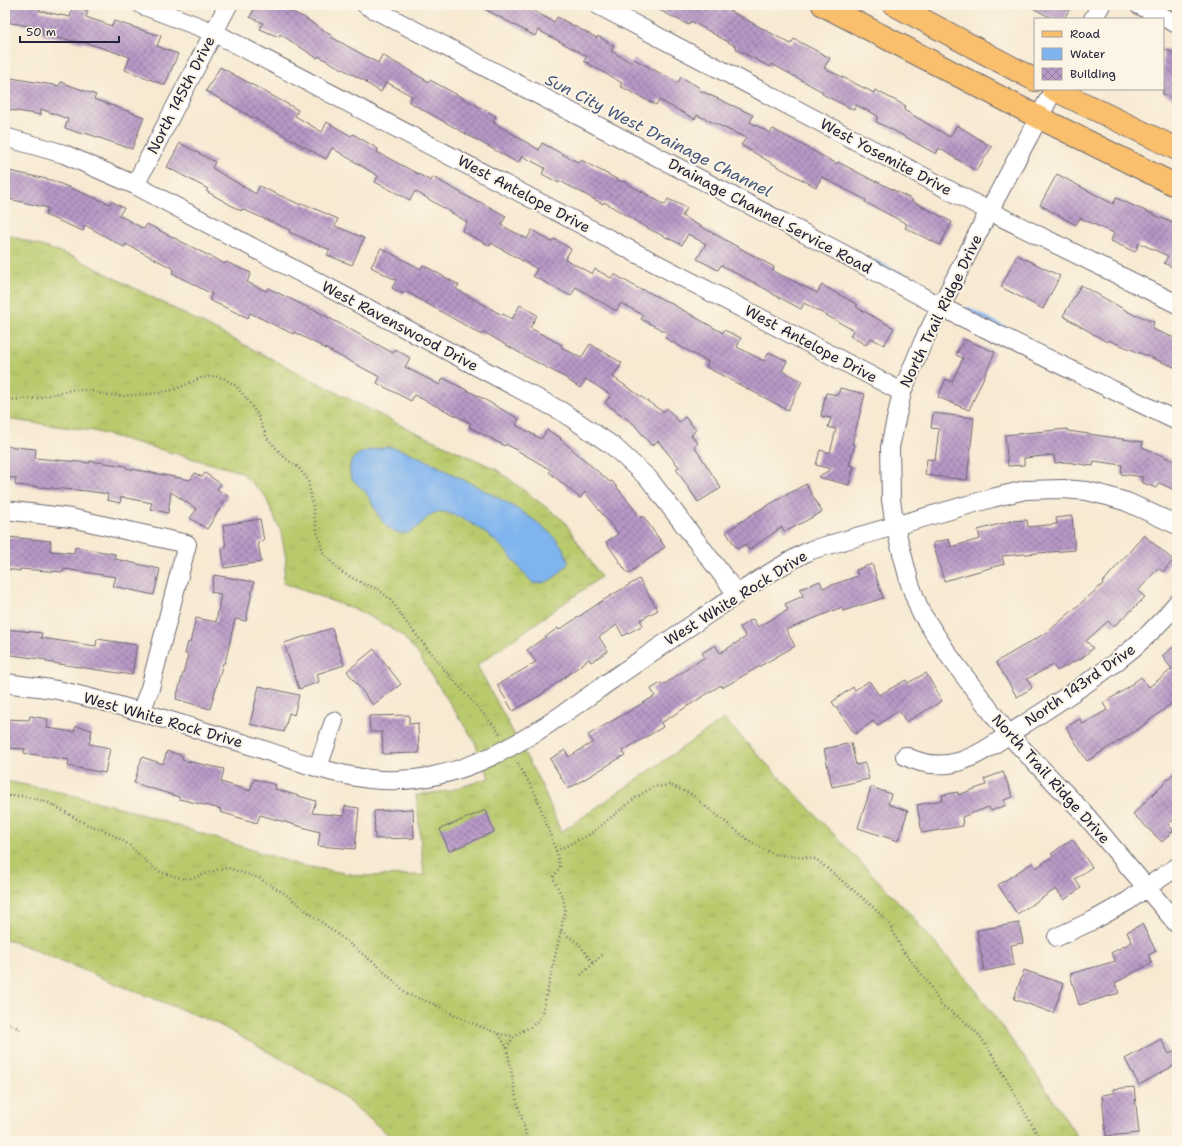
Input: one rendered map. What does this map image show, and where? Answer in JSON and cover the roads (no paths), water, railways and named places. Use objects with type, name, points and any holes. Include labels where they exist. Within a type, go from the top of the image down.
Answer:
[{"type":"main road","points":[[823,5],[1040,118],[1177,186]]},
{"type":"main road","points":[[895,5],[1034,79]]},
{"type":"main road","points":[[1056,90],[1177,149]]},
{"type":"street","name":"West Antelope Drive","points":[[142,5],[214,32],[902,392]]},
{"type":"street","name":"North 145th Drive","points":[[135,185],[228,5]]},
{"type":"street","name":"Drainage Channel Service Road","points":[[366,5],[838,251],[945,299],[1177,421]]},
{"type":"street","name":"West Yosemite Drive","points":[[598,5],[989,211],[1177,304]]},
{"type":"street","points":[[1094,18],[1101,5]]},
{"type":"street","points":[[1139,5],[1177,24]]},
{"type":"street","name":"North Trail Ridge Drive","points":[[1054,90],[1040,118],[989,211],[923,342],[902,392],[890,447],[891,500],[895,526],[910,584],[920,611],[950,657],[1008,734],[1083,812],[1177,924]]},
{"type":"street","name":"West Ravenswood Drive","points":[[5,137],[64,154],[135,185],[561,411],[613,446],[648,479],[737,594]]},
{"type":"street","name":"West White Rock Drive","points":[[5,683],[61,691],[141,712],[318,767],[368,779],[410,780],[466,768],[509,748],[554,720],[737,594],[790,560],[811,550],[992,498],[1025,490],[1046,489],[1087,491],[1127,502],[1177,525]]},
{"type":"street","points":[[5,510],[71,518],[188,544],[150,688],[141,712]]},
{"type":"street","name":"North 143rd Drive","points":[[905,756],[913,761],[926,764],[943,765],[958,762],[984,750],[1122,658],[1152,632],[1177,603]]},
{"type":"street","points":[[318,767],[334,721]]},
{"type":"street","points":[[1057,937],[1094,920],[1128,901],[1177,867]]},
{"type":"water","points":[[389,447],[423,459],[522,512],[540,524],[554,537],[564,551],[568,564],[557,575],[548,581],[533,583],[505,550],[493,539],[460,517],[444,512],[437,512],[431,515],[415,529],[409,532],[402,533],[389,528],[384,524],[368,495],[351,478],[350,468],[351,462],[358,455],[373,449]]},
{"type":"waterway","name":"Sun City West Drainage Channel","points":[[875,261],[924,286]]},
{"type":"waterway","name":"Sun City West Drainage Channel","points":[[968,309],[1010,331]]}]
